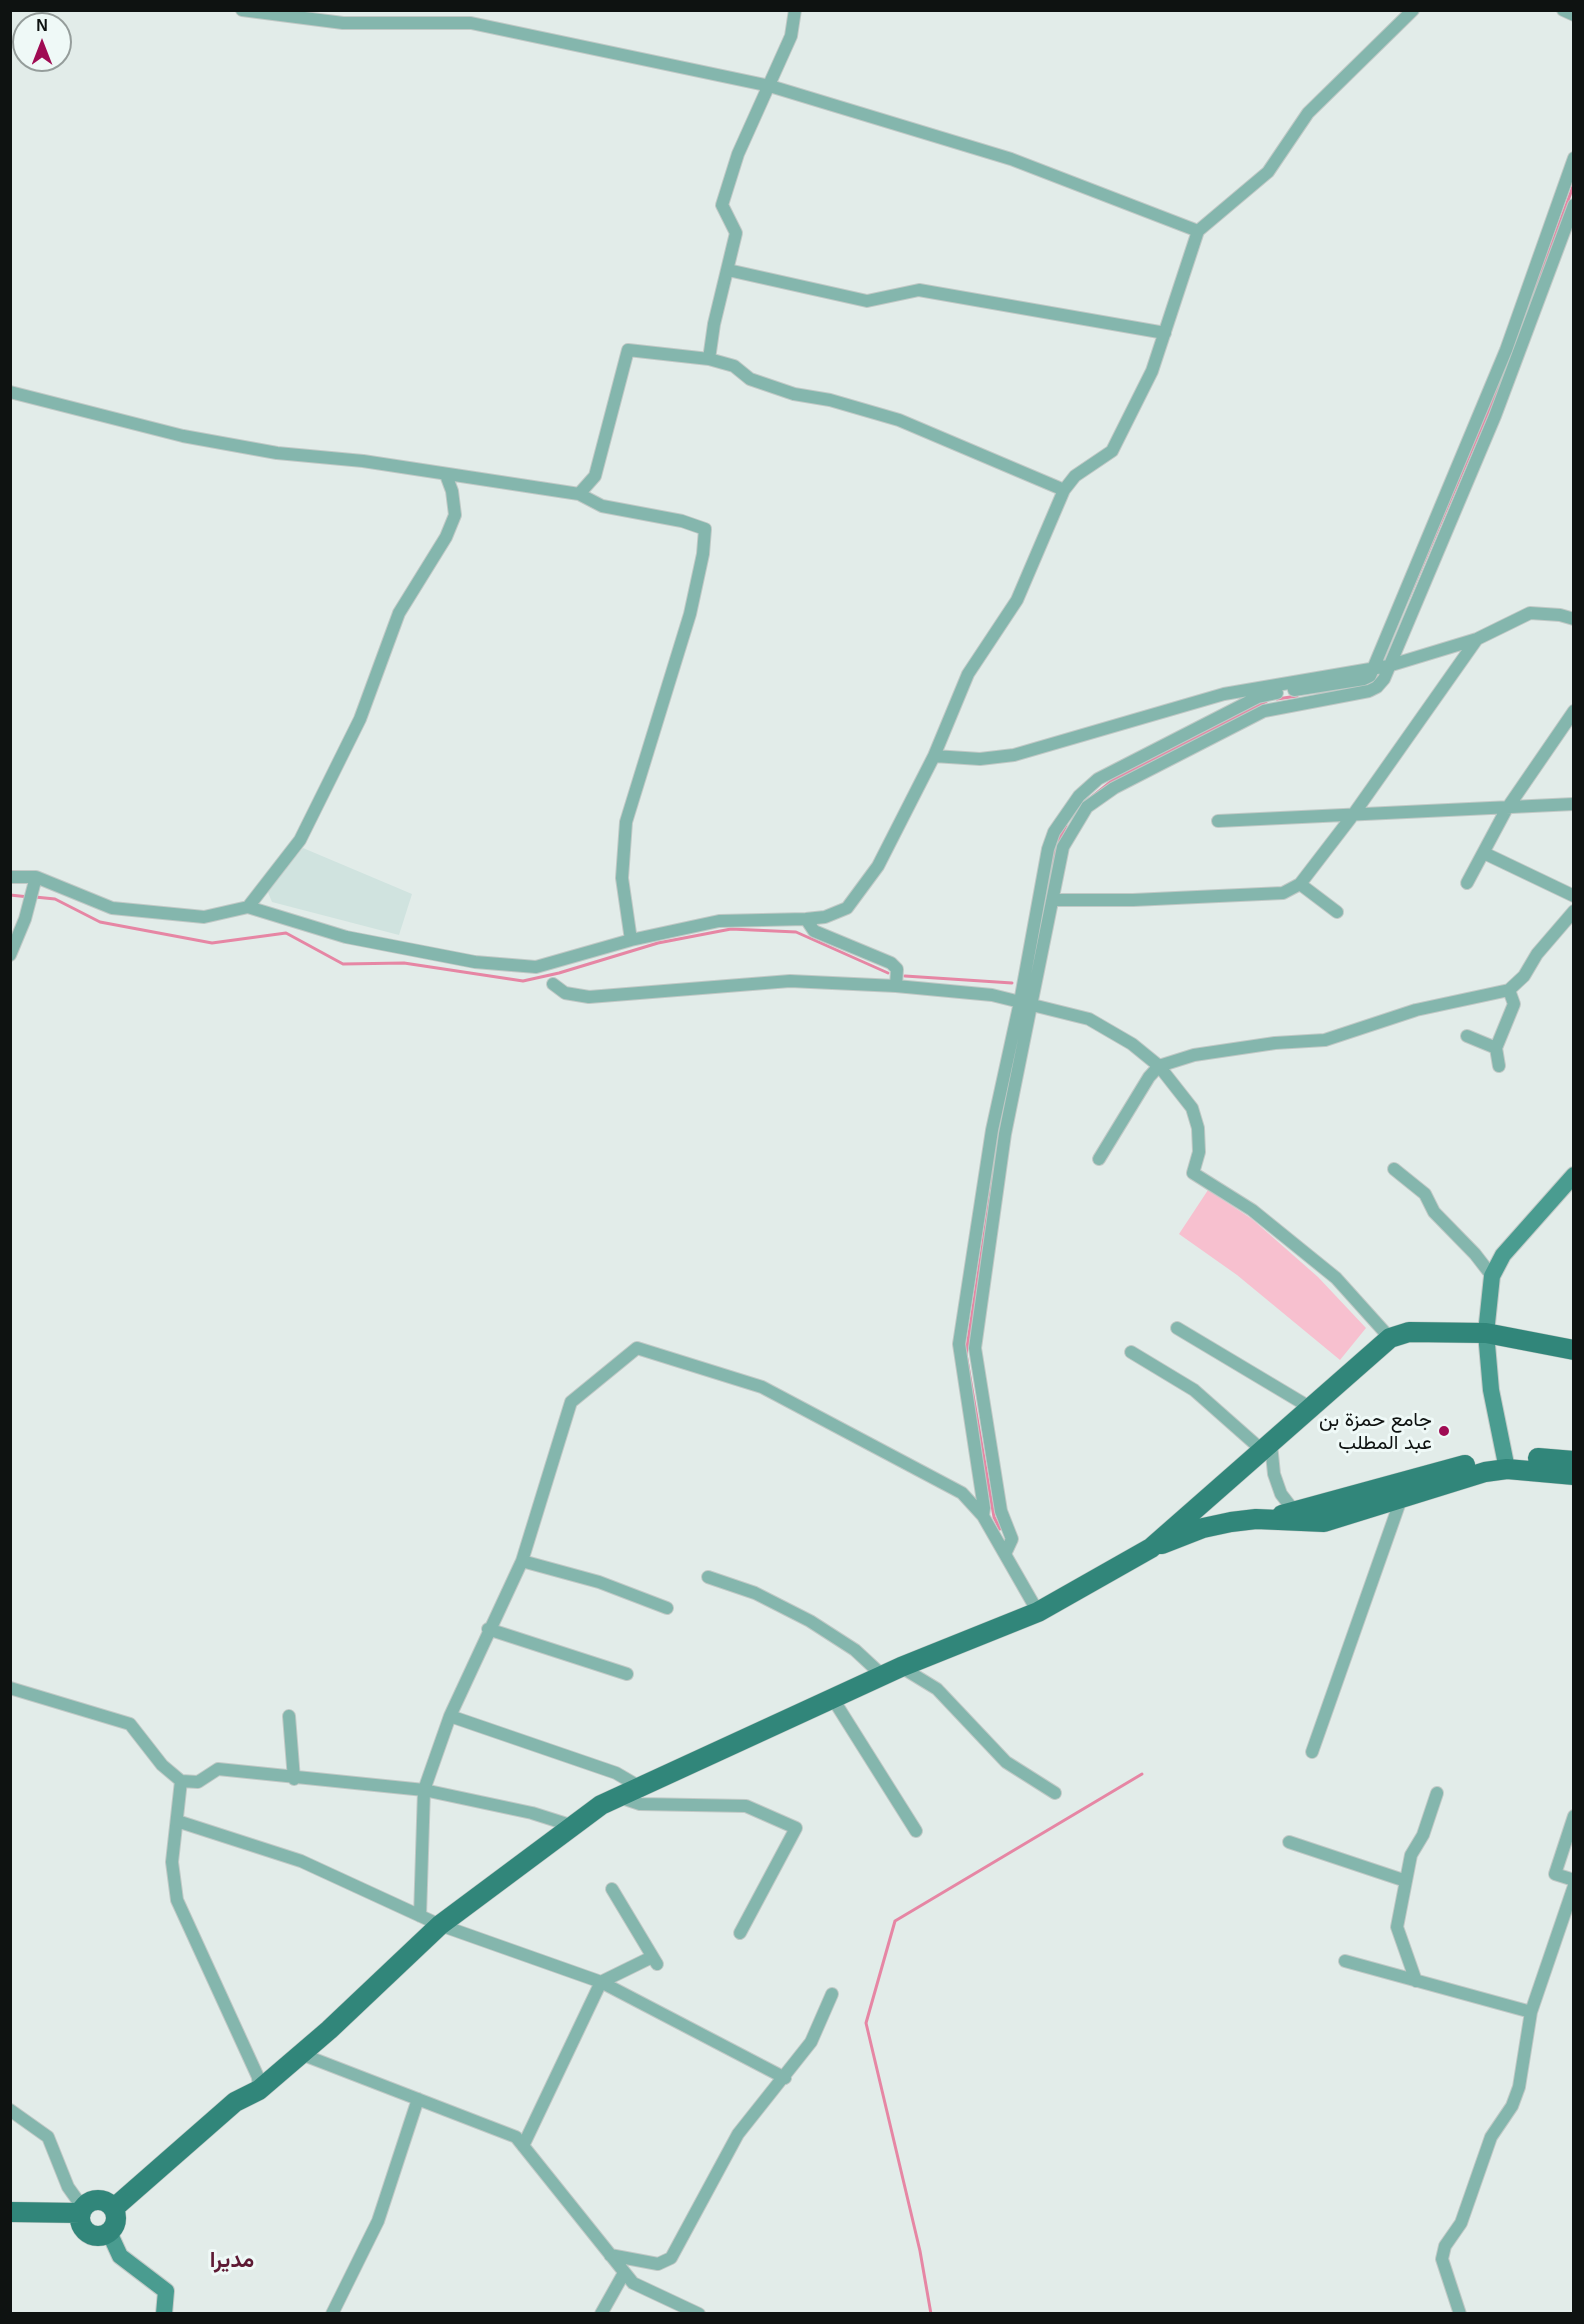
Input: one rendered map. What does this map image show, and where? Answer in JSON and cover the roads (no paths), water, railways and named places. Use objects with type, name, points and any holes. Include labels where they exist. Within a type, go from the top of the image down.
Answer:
[{"type":"main road","points":[[1506,1462],[1491,1390],[1486,1333],[1492,1276],[1514,1241],[1574,1175]]},
{"type":"main road","points":[[1151,1548],[1390,1338],[1409,1332],[1486,1333],[1574,1350]]},
{"type":"main road","points":[[114,2208],[235,2102],[259,2090],[302,2054],[440,1925],[601,1805],[901,1668],[1038,1612],[1151,1548],[1203,1528],[1302,1511],[1506,1462],[1574,1461]]},
{"type":"main road","points":[[1265,1519],[1324,1522],[1485,1472],[1506,1462],[1574,1475]]},
{"type":"main road","points":[[10,2212],[82,2210],[99,2200],[114,2208],[116,2221],[109,2232],[101,2235],[88,2232],[82,2226],[82,2210]]},
{"type":"main road","points":[[109,2232],[120,2256],[166,2292],[164,2313]]},
{"type":"street","points":[[242,10],[343,23],[471,23],[770,86],[1011,159],[1198,231]]},
{"type":"street","points":[[709,359],[714,324],[736,232],[722,205],[738,154],[770,86],[790,36],[795,10]]},
{"type":"street","points":[[10,877],[36,877],[112,909],[204,917],[248,907],[346,937],[474,963],[536,967],[631,940],[739,919],[806,920],[825,917],[847,908],[879,866],[934,756],[968,674],[1017,600],[1064,490],[1075,476],[1112,451],[1152,371],[1198,231],[1268,172],[1308,113],[1413,10]]},
{"type":"street","points":[[1563,10],[1574,15]]},
{"type":"street","points":[[983,1516],[984,1508],[959,1344],[992,1130],[1020,1002],[1048,849],[1060,820],[1087,787],[1098,779],[1258,697],[1364,680],[1370,676],[1506,350],[1574,158]]},
{"type":"street","points":[[1005,1554],[1012,1539],[1001,1511],[975,1348],[1005,1134],[1034,1005],[1063,847],[1078,819],[1099,797],[1264,711],[1377,687],[1388,666],[1519,355],[1574,205]]},
{"type":"street","points":[[728,270],[867,300],[919,290],[1165,333]]},
{"type":"street","points":[[579,494],[595,476],[628,350],[709,359],[734,366],[750,380],[794,394],[830,400],[899,420],[1064,490]]},
{"type":"street","points":[[1506,350],[1519,355]]},
{"type":"street","points":[[10,393],[183,436],[277,453],[363,461],[579,494],[602,506],[682,521],[705,529],[703,554],[690,614],[626,822],[622,878],[631,940]]},
{"type":"street","points":[[248,907],[300,840],[360,720],[399,613],[446,537],[455,515],[452,491],[446,475]]},
{"type":"street","points":[[934,756],[980,759],[1014,755],[1224,694],[1388,666],[1477,639],[1530,613],[1560,615],[1574,619]]},
{"type":"street","points":[[1053,900],[1133,900],[1283,893],[1300,884],[1353,815],[1477,639]]},
{"type":"street","points":[[1467,883],[1506,810],[1574,711]]},
{"type":"street","points":[[1218,821],[1506,810],[1574,804]]},
{"type":"street","points":[[1484,853],[1574,896]]},
{"type":"street","points":[[10,955],[25,920],[36,877]]},
{"type":"street","points":[[1300,884],[1337,912]]},
{"type":"street","points":[[1099,1159],[1149,1077],[1159,1066],[1206,1053],[1275,1043],[1325,1040],[1416,1010],[1509,990],[1524,976],[1537,954],[1574,911]]},
{"type":"street","points":[[806,920],[814,931],[891,963],[897,969],[896,986]]},
{"type":"street","points":[[553,984],[565,993],[589,997],[790,981],[896,986],[992,995],[1089,1019],[1132,1044],[1159,1066],[1192,1108],[1198,1128],[1199,1152],[1193,1173],[1252,1210],[1336,1278],[1390,1338]]},
{"type":"street","points":[[1499,1066],[1496,1048],[1514,1004],[1509,990]]},
{"type":"street","points":[[1467,1036],[1496,1048]]},
{"type":"street","points":[[1394,1169],[1425,1194],[1434,1212],[1475,1254],[1492,1276]]},
{"type":"street","points":[[1177,1328],[1311,1408]]},
{"type":"street","points":[[420,1916],[423,1790],[450,1716],[488,1629],[522,1561],[571,1402],[637,1348],[762,1387],[962,1493],[983,1516],[1038,1612]]},
{"type":"street","points":[[1131,1352],[1194,1390],[1267,1447],[1281,1494],[1291,1507],[1302,1511]]},
{"type":"street","points":[[1312,1752],[1401,1499]]},
{"type":"street","points":[[522,1561],[599,1582],[667,1608]]},
{"type":"street","points":[[708,1577],[755,1593],[810,1621],[855,1650],[883,1676]]},
{"type":"street","points":[[488,1629],[627,1674]]},
{"type":"street","points":[[901,1668],[937,1689],[1006,1762],[1055,1793]]},
{"type":"street","points":[[10,1688],[130,1724],[162,1765],[181,1781],[198,1782],[218,1769],[294,1779],[423,1790],[522,1810],[573,1826]]},
{"type":"street","points":[[833,1699],[916,1831]]},
{"type":"street","points":[[289,1716],[294,1779]]},
{"type":"street","points":[[450,1716],[616,1773],[640,1787]]},
{"type":"street","points":[[181,1781],[172,1862],[177,1900],[258,2077],[259,2090]]},
{"type":"street","points":[[1416,1980],[1397,1927],[1411,1855],[1423,1835],[1437,1793]]},
{"type":"street","points":[[619,1797],[640,1804],[746,1806],[796,1828],[740,1933]]},
{"type":"street","points":[[1574,1816],[1555,1874],[1574,1880]]},
{"type":"street","points":[[177,1821],[300,1861],[440,1925],[601,1982],[785,2078]]},
{"type":"street","points":[[1289,1842],[1406,1881]]},
{"type":"street","points":[[1460,2313],[1442,2259],[1445,2246],[1461,2223],[1491,2137],[1512,2106],[1519,2087],[1531,2012],[1574,1886]]},
{"type":"street","points":[[523,2146],[601,1982],[654,1961],[612,1889]]},
{"type":"street","points":[[1345,1961],[1531,2012]]},
{"type":"street","points":[[610,2255],[658,2264],[671,2258],[738,2134],[785,2078],[811,2042],[832,1994]]},
{"type":"street","points":[[302,2054],[516,2137],[633,2283],[699,2313]]},
{"type":"street","points":[[332,2313],[378,2221],[418,2099]]},
{"type":"street","points":[[10,2110],[48,2138],[68,2187],[82,2210]]},
{"type":"street","points":[[601,2313],[624,2273]]},
{"type":"waterway","points":[[1517,340],[1574,184]]},
{"type":"waterway","points":[[1408,599],[1508,365]]},
{"type":"waterway","points":[[1277,699],[1297,696]]},
{"type":"waterway","points":[[1078,808],[1113,780],[1267,701]]},
{"type":"waterway","points":[[1050,882],[1057,844],[1066,825]]},
{"type":"waterway","points":[[10,895],[29,897]]},
{"type":"waterway","points":[[35,897],[55,899],[100,922],[212,943],[286,933],[343,964],[404,963],[523,981],[559,973],[658,943],[731,929],[796,932],[888,973]]},
{"type":"waterway","points":[[905,976],[1012,983]]},
{"type":"waterway","points":[[996,1158],[966,1354],[994,1517],[1000,1529]]},
{"type":"waterway","points":[[931,2314],[920,2251],[866,2023],[895,1921],[1142,1774]]},
{"type":"place","name":"جامع حمزة بن عبد المطلب","points":[[1444,1431]]},
{"type":"district","name":"مديرا","points":[[232,2261]]}]
